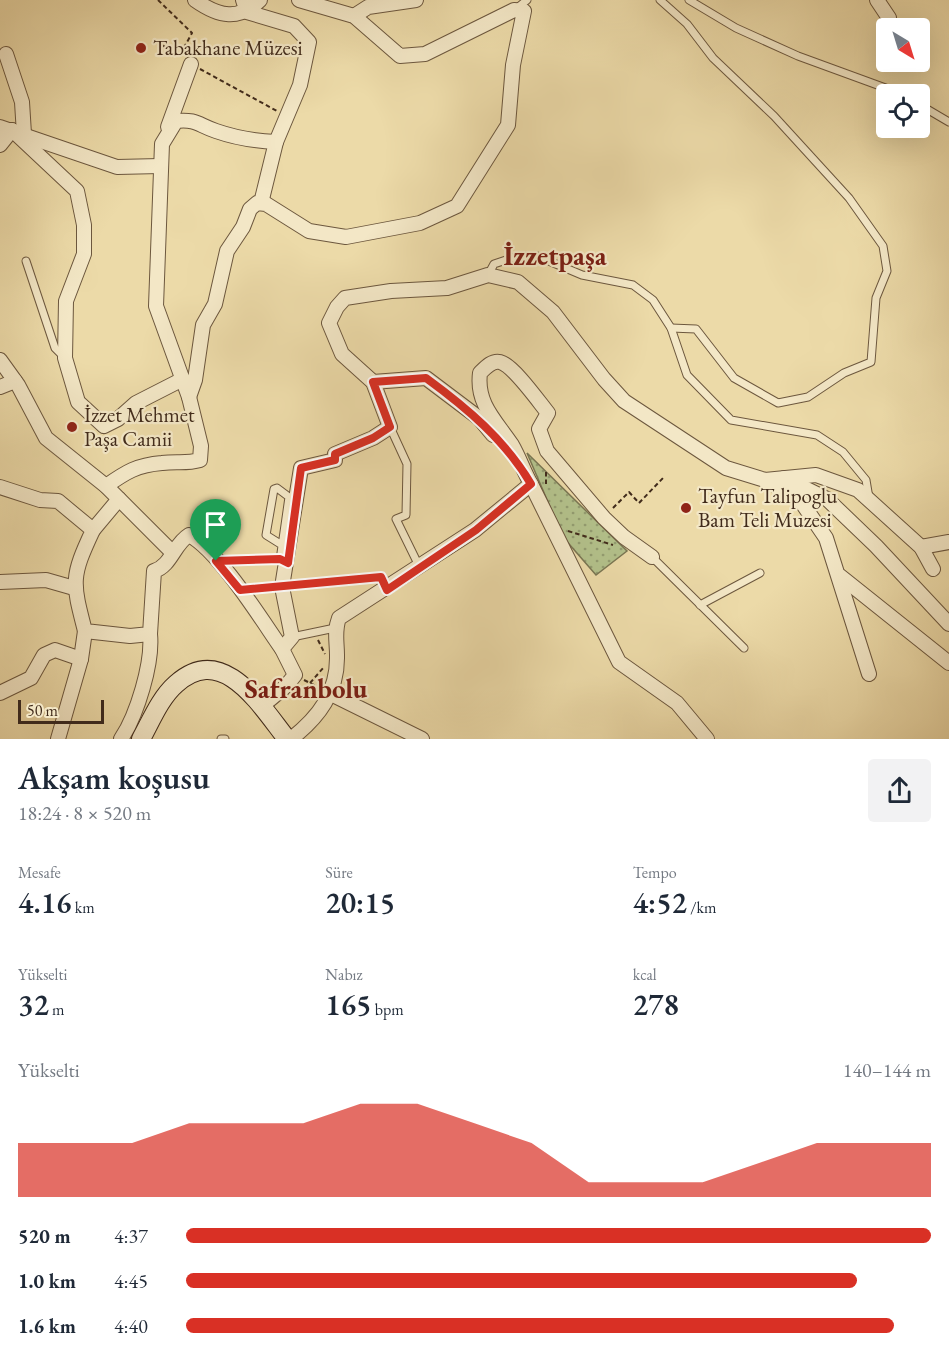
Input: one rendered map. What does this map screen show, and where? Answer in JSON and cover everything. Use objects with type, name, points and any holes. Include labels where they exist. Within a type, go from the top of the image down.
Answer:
[{"type":"main road","points":[[141,739],[162,702],[175,685],[194,672],[216,670],[237,680],[289,739]]},
{"type":"street","points":[[195,0],[233,15],[245,6],[260,0]]},
{"type":"street","points":[[189,397],[195,380],[202,325],[215,304],[227,251],[243,227],[250,209],[257,203],[261,203],[309,231],[346,237],[420,224],[457,206],[508,125],[513,65],[524,11],[514,10],[425,54],[400,56],[354,16],[299,0]]},
{"type":"street","points":[[354,16],[368,7],[416,0]]},
{"type":"street","points":[[877,0],[889,18]]},
{"type":"street","points":[[245,6],[294,26],[309,42],[300,85],[276,142],[261,203]]},
{"type":"street","points":[[0,145],[12,130],[22,102],[6,54]]},
{"type":"street","points":[[106,486],[130,468],[165,462],[185,465],[200,460],[201,446],[189,397],[156,306],[160,166],[165,135],[191,64]]},
{"type":"street","points":[[165,135],[176,121],[194,119],[214,130],[250,141],[276,142]]},
{"type":"street","points":[[12,130],[77,155],[117,167],[160,166]]},
{"type":"street","points":[[12,130],[77,192],[82,214],[84,254],[66,301],[65,358],[78,402],[104,426],[118,419],[136,403],[183,379]]},
{"type":"street","points":[[282,649],[292,637],[282,587],[284,561],[301,468],[335,460],[335,454],[373,438],[390,427],[373,382],[342,354],[329,323],[337,307],[345,298],[391,291],[447,288],[488,275],[518,282],[553,312],[604,379],[624,400],[726,468],[765,480],[798,497],[826,538],[840,576],[869,674]]},
{"type":"street","points":[[0,360],[15,381],[46,438],[106,486],[172,552]]},
{"type":"street","points":[[520,466],[513,447],[490,416],[478,388],[480,373],[492,363],[500,362],[508,367],[548,413],[539,429],[546,451],[604,518],[624,537],[652,557]]},
{"type":"street","points":[[373,382],[426,378],[479,418],[520,466],[531,484],[619,662],[677,703],[707,739]]},
{"type":"street","points":[[0,387],[15,381]]},
{"type":"street","points":[[765,480],[781,476],[816,475],[858,489],[921,547],[933,569]]},
{"type":"street","points":[[781,476],[827,499],[876,546],[948,622]]},
{"type":"street","points":[[289,739],[322,709],[331,694],[336,678],[335,628],[339,618],[387,590],[476,530],[531,484]]},
{"type":"street","points":[[0,487],[40,500],[58,501],[93,530]]},
{"type":"street","points":[[58,739],[81,659],[85,631],[74,588],[78,558],[93,530],[119,499]]},
{"type":"street","points":[[121,739],[131,724],[151,649],[154,571],[164,565],[172,552],[189,535],[207,549],[240,590],[282,649],[295,675],[286,686],[261,707]]},
{"type":"street","points":[[921,547],[949,542]]},
{"type":"street","points":[[840,576],[949,663]]},
{"type":"street","points":[[0,582],[46,580],[74,588]]},
{"type":"street","points":[[85,631],[130,636],[150,634]]},
{"type":"street","points":[[0,693],[31,678],[44,655],[54,650],[81,659]]},
{"type":"street","points":[[331,694],[422,739]]},
{"type":"lane","points":[[514,10],[527,0]]},
{"type":"lane","points":[[660,0],[687,24],[713,58],[774,116],[849,198],[883,246],[887,271],[876,298],[871,362],[844,373],[808,397],[778,403],[734,378],[696,329],[671,328]]},
{"type":"lane","points":[[689,0],[746,33],[876,84]]},
{"type":"lane","points":[[930,111],[949,122]]},
{"type":"lane","points":[[488,275],[494,264],[518,256],[537,256],[582,275],[633,285],[653,300],[671,328],[687,375],[731,420],[817,435],[843,452],[866,480],[869,500]]},
{"type":"lane","points":[[26,261],[55,348],[65,358]]},
{"type":"lane","points":[[390,427],[407,464],[406,515],[396,519],[420,568]]},
{"type":"lane","points":[[282,545],[266,535],[274,489],[277,488],[289,497],[282,545],[284,561]]},
{"type":"lane","points":[[652,557],[744,648]]},
{"type":"lane","points":[[700,605],[760,573]]},
{"type":"lane","points":[[240,590],[381,577],[387,590]]},
{"type":"lane","points":[[292,637],[335,628]]},
{"type":"path","points":[[155,42],[181,53],[192,33],[158,0]]},
{"type":"path","points":[[191,64],[287,117]]},
{"type":"path","points":[[545,490],[546,451]]},
{"type":"path","points":[[604,518],[629,492],[639,503],[663,478]]},
{"type":"path","points":[[564,529],[612,546],[624,537]]},
{"type":"path","points":[[216,561],[284,561]]},
{"type":"path","points":[[310,683],[328,662],[314,632]]},
{"type":"path","points":[[295,675],[331,694]]},
{"type":"green space","points":[[527,453],[627,551],[596,575],[563,537]]},
{"type":"place","name":"Tabakhane Müzesi","points":[[141,48]]},
{"type":"place","name":"İzzet Mehmet Paşa Camii","points":[[72,427]]},
{"type":"place","name":"Tayfun Talipoglu Bam Teli Muzesi","points":[[686,508]]},
{"type":"district","name":"İzzetpaşa","points":[[555,256]]},
{"type":"district","name":"Safranbolu","points":[[306,689]]},
{"type":"route","points":[[426,378],[479,418],[520,466],[531,484],[476,530],[387,590],[381,577],[240,590],[216,561],[280,559],[288,563],[301,468],[335,460],[335,454],[357,446],[390,427],[373,382],[426,378]]}]
